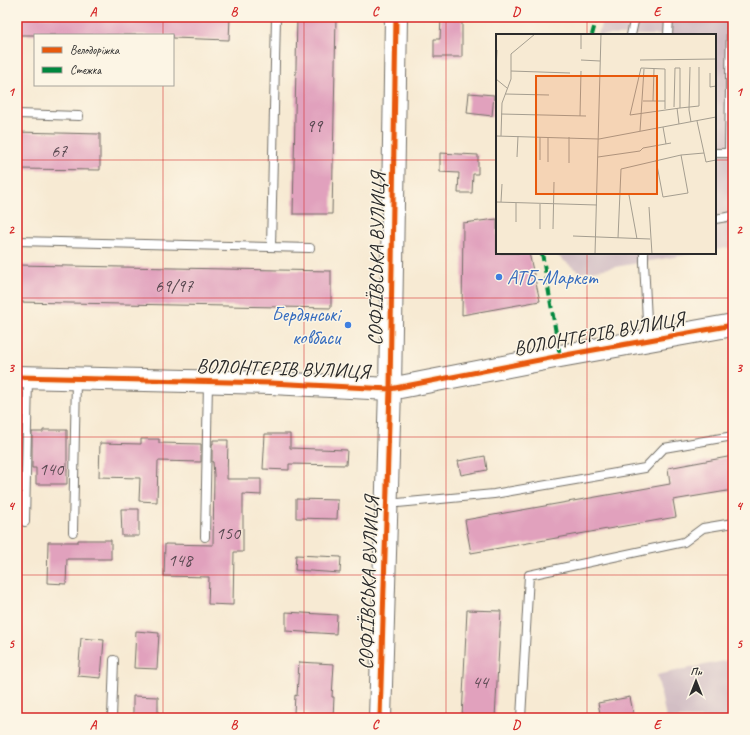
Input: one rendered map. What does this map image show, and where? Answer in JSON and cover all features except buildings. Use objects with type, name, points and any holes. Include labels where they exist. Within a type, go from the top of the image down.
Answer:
[{"type":"street","name":"СОФІЇВСЬКА ВУЛИЦЯ","points":[[380,718],[390,389],[396,17]]},
{"type":"street","name":"ВОЛОНТЕРІВ ВУЛИЦЯ","points":[[22,377],[271,383],[390,389],[560,356],[733,325]]},
{"type":"lane","points":[[271,247],[276,17]]},
{"type":"lane","points":[[631,34],[635,17]]},
{"type":"lane","points":[[668,34],[669,17]]},
{"type":"lane","points":[[716,153],[731,153],[731,17]]},
{"type":"lane","points":[[17,114],[79,116]]},
{"type":"lane","points":[[716,219],[733,216]]},
{"type":"lane","points":[[17,241],[310,248]]},
{"type":"lane","points":[[644,254],[648,340]]},
{"type":"lane","points":[[22,377],[24,522]]},
{"type":"lane","points":[[73,532],[76,379]]},
{"type":"lane","points":[[205,537],[208,381]]},
{"type":"lane","points":[[386,504],[494,494],[645,468],[664,448],[733,436]]},
{"type":"lane","points":[[522,718],[529,575],[684,542],[703,528],[733,523]]},
{"type":"lane","points":[[112,718],[114,660]]},
{"type":"shaded area","points":[[603,17],[733,17],[733,247],[716,250],[716,34],[598,34]]},
{"type":"shaded area","points":[[555,254],[691,254],[580,273]]},
{"type":"shaded area","points":[[733,659],[733,718],[666,718],[657,675]]},
{"type":"marked path","points":[[592,34],[597,17]]},
{"type":"marked path","points":[[542,254],[560,356]]},
{"type":"cycle path","points":[[380,718],[390,389],[396,17]]},
{"type":"cycle path","points":[[17,377],[271,383],[390,389],[560,356],[733,325]]},
{"type":"place","name":"АТБ-Маркет","points":[[499,277]]},
{"type":"place","name":"Бердянські ковбаси","points":[[348,325]]}]
